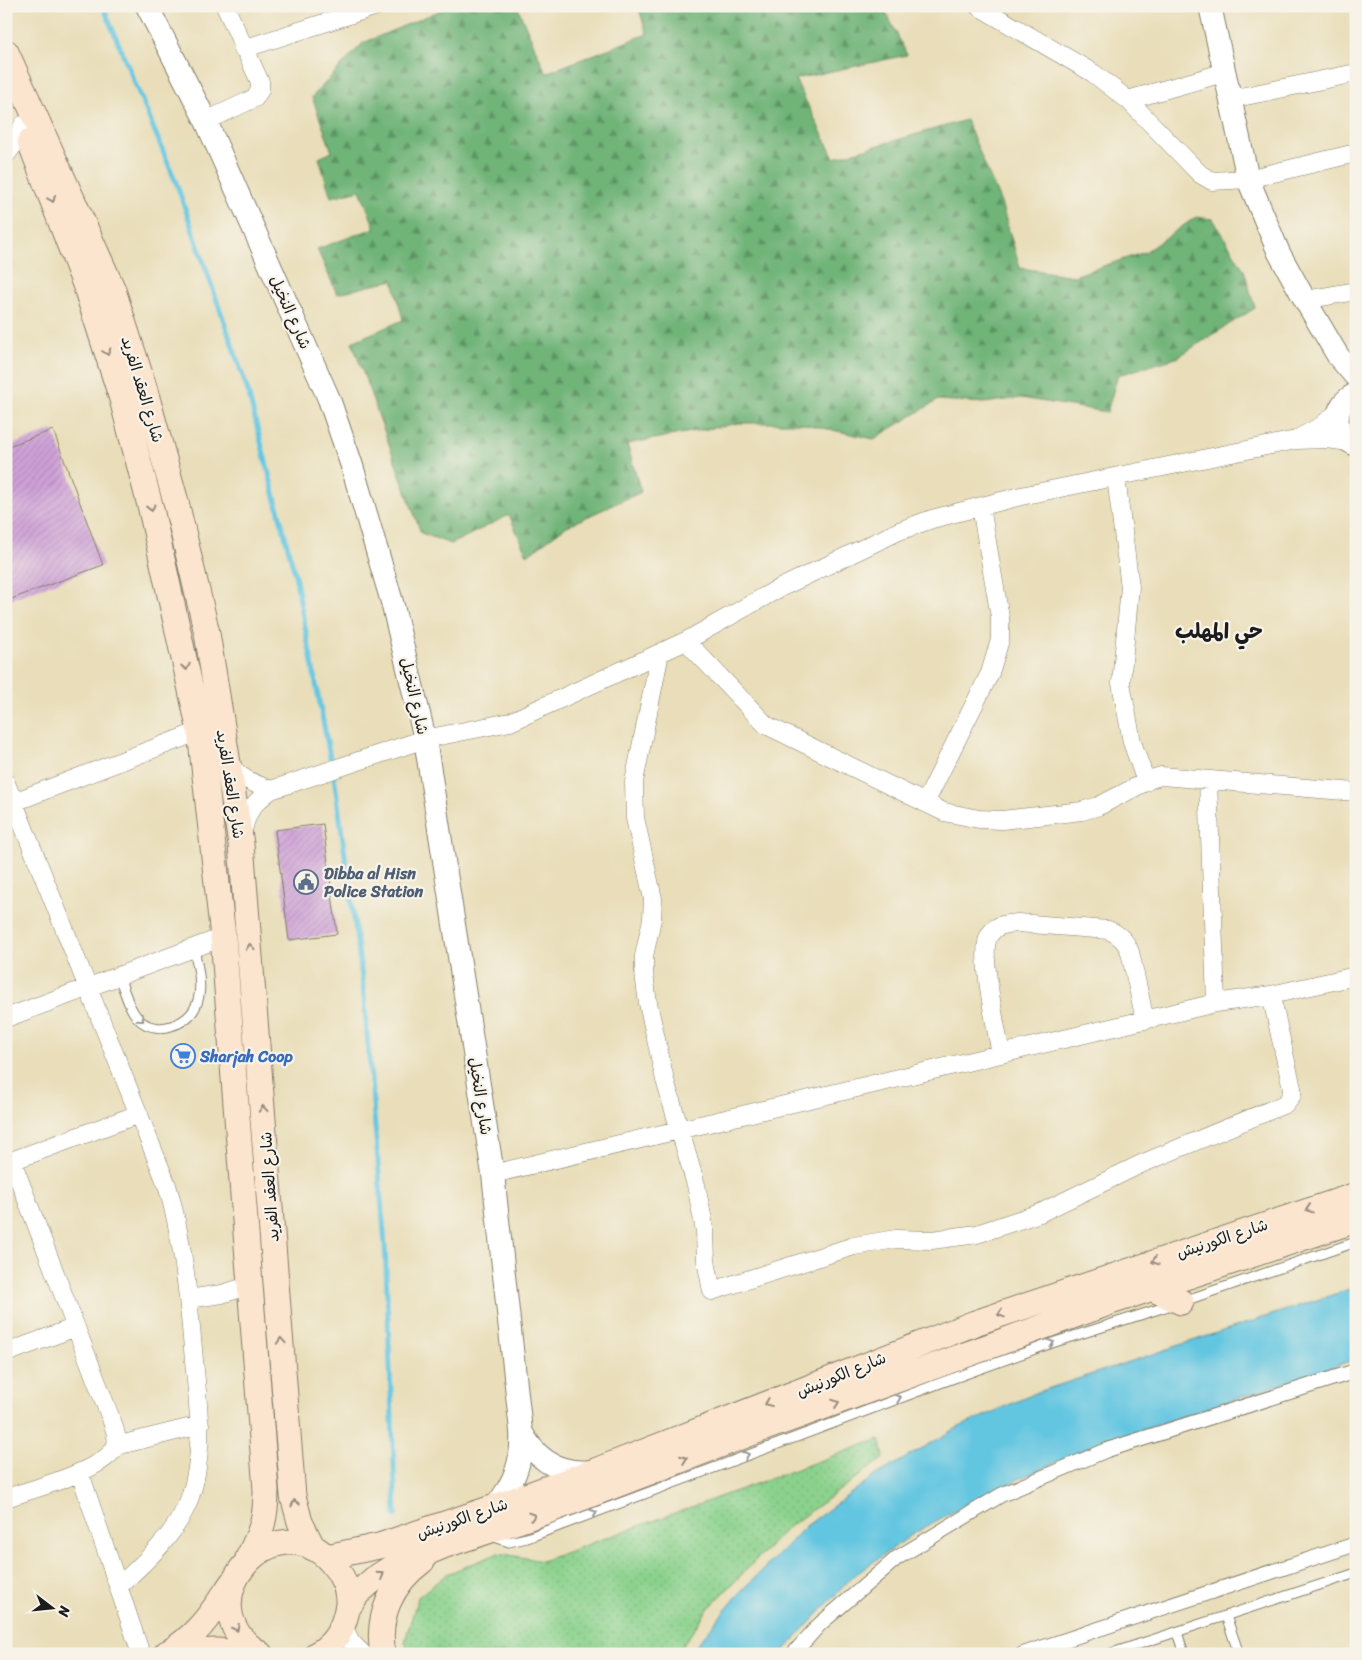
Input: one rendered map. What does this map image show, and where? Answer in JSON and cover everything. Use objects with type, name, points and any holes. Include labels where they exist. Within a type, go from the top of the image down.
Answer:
[{"type":"main road","name":"شارع العقد الفريد","points":[[6,52],[113,290],[144,387],[176,502],[207,633],[241,844],[293,1496],[300,1522],[320,1552],[338,1570],[345,1585],[345,1617]]},
{"type":"main road","name":"شارع العقد الفريد","points":[[6,89],[39,164],[86,287],[122,400],[151,509],[200,731],[223,937],[251,1285],[266,1514],[262,1529],[248,1558],[200,1628],[185,1642],[166,1654]]},
{"type":"main road","name":"شارع الكورنيش","points":[[248,1558],[263,1549],[279,1544],[296,1543],[320,1552],[342,1556],[379,1546],[496,1507],[595,1471],[975,1323],[1356,1195]]},
{"type":"main road","name":"شارع الكورنيش","points":[[317,1654],[334,1640],[357,1594],[374,1579],[392,1568],[443,1546],[544,1512],[759,1430],[1151,1288],[1356,1220]]},
{"type":"main road","points":[[1151,1288],[1181,1302]]},
{"type":"main road","points":[[383,1654],[381,1641],[383,1618],[392,1593],[411,1569],[443,1546]]},
{"type":"main road","points":[[233,1580],[230,1598],[231,1616],[238,1633],[250,1647],[260,1654]]},
{"type":"main road","points":[[166,1654],[217,1651],[247,1654]]},
{"type":"street","name":"شارع النخيل","points":[[147,6],[206,121],[329,399],[352,466],[390,593],[425,740],[493,1174],[521,1432],[522,1445],[517,1472],[512,1485],[496,1507]]},
{"type":"street","points":[[206,121],[255,98],[260,90],[260,82],[243,50],[225,6]]},
{"type":"street","points":[[243,50],[377,6]]},
{"type":"street","points":[[979,6],[1093,73],[1128,100],[1200,174],[1212,181],[1248,179],[1356,153]]},
{"type":"street","points":[[1210,6],[1223,74],[1231,99],[1248,179],[1279,253],[1338,356],[1356,377]]},
{"type":"street","points":[[1231,99],[1356,73]]},
{"type":"street","points":[[1128,100],[1223,74]]},
{"type":"street","points":[[23,125],[15,143],[6,156],[39,164]]},
{"type":"street","points":[[1305,300],[1356,291]]},
{"type":"street","points":[[1338,356],[1345,404],[1337,419],[1340,433],[1353,443]]},
{"type":"street","points":[[1296,440],[1312,432],[1345,404]]},
{"type":"street","points":[[241,844],[244,824],[253,803],[271,790],[425,740],[510,722],[686,641],[776,590],[899,531],[932,519],[1116,477],[1296,440],[1326,439],[1353,443]]},
{"type":"street","points":[[1116,477],[1130,587],[1121,683],[1132,742],[1146,782]]},
{"type":"street","points":[[925,803],[983,689],[997,655],[1000,640],[1000,618],[981,507]]},
{"type":"street","points":[[686,641],[766,725],[944,812],[979,819],[1002,820],[1082,811],[1099,806],[1162,776],[1356,792]]},
{"type":"street","points":[[660,653],[638,757],[634,802],[640,848],[652,899],[652,919],[644,956],[648,1003],[665,1080],[698,1194],[705,1231],[708,1280],[712,1291],[854,1246],[896,1239],[932,1240],[977,1234],[1040,1213],[1140,1164],[1289,1101],[1292,1088],[1271,995]]},
{"type":"street","points":[[14,802],[200,731]]},
{"type":"street","points":[[226,753],[231,768],[241,777],[271,790]]},
{"type":"street","points":[[1208,780],[1216,1003]]},
{"type":"street","points":[[6,783],[172,1201],[188,1299],[200,1425],[194,1485],[183,1513],[157,1552],[118,1587]]},
{"type":"street","points":[[1001,1054],[985,955],[989,935],[996,927],[1006,924],[1018,922],[1108,930],[1117,934],[1127,945],[1130,952],[1145,1020]]},
{"type":"street","points":[[6,1018],[89,989],[223,937]]},
{"type":"street","points":[[493,1174],[1216,1003],[1271,995],[1356,976]]},
{"type":"street","points":[[6,1498],[80,1473],[108,1456],[116,1446],[117,1439],[112,1419],[9,1162],[139,1114]]},
{"type":"street","points":[[188,1299],[222,1294],[251,1285]]},
{"type":"street","points":[[6,1353],[76,1327]]},
{"type":"street","points":[[793,1654],[839,1606],[897,1558],[1001,1495],[1107,1450],[1356,1371]]},
{"type":"street","points":[[116,1446],[200,1425]]},
{"type":"street","name":"شارع النخيل","points":[[521,1432],[538,1457],[551,1465],[580,1473],[595,1471]]},
{"type":"street","points":[[80,1473],[142,1654]]},
{"type":"street","points":[[1023,1654],[1356,1544]]},
{"type":"street","points":[[345,1617],[351,1642],[363,1654]]},
{"type":"lane","points":[[119,977],[128,1002],[142,1022],[153,1028],[165,1028],[187,1021],[197,1008],[199,998],[197,962],[193,948]]},
{"type":"lane","points":[[482,1533],[509,1542],[527,1538],[1052,1342],[1181,1302],[1356,1242]]},
{"type":"lane","points":[[1109,1654],[1356,1573]]},
{"type":"lane","points":[[1226,1616],[1239,1654]]},
{"type":"lane","points":[[1177,1632],[1184,1654]]},
{"type":"green space","points":[[451,6],[517,6],[546,73],[647,34],[638,6],[880,6],[885,10],[907,55],[795,79],[834,158],[966,120],[1001,203],[1020,268],[1074,276],[1145,252],[1196,217],[1213,219],[1244,270],[1255,308],[1176,358],[1118,375],[1107,412],[1021,398],[984,403],[938,400],[874,439],[800,423],[739,423],[627,444],[641,492],[567,526],[527,555],[509,515],[451,544],[421,533],[352,342],[403,320],[393,280],[337,294],[317,249],[375,228],[360,190],[331,197],[319,158],[332,152],[312,97],[363,43]]},
{"type":"green space","points":[[880,1439],[884,1458],[787,1528],[708,1609],[677,1654],[410,1654],[405,1641],[418,1597],[447,1574],[499,1553],[542,1561]]},
{"type":"water","points":[[1356,1287],[1356,1359],[1086,1449],[979,1497],[913,1534],[852,1577],[781,1654],[689,1654],[738,1595],[806,1526],[873,1477],[957,1428],[1038,1392]]},
{"type":"building","points":[[53,430],[103,565],[6,601],[6,447]]},
{"type":"building","name":"Dibba al Hisn Police Station","points":[[323,824],[337,934],[289,940],[275,830]]},
{"type":"waterway","points":[[103,6],[177,185],[247,388],[295,575],[335,783],[363,985],[385,1245],[396,1516]]},
{"type":"place","name":"Dibba al Hisn Police Station","points":[[306,882]]},
{"type":"place","name":"Sharjah Coop","points":[[183,1056]]},
{"type":"district","name":"حي المهلب","points":[[1219,631]]}]
